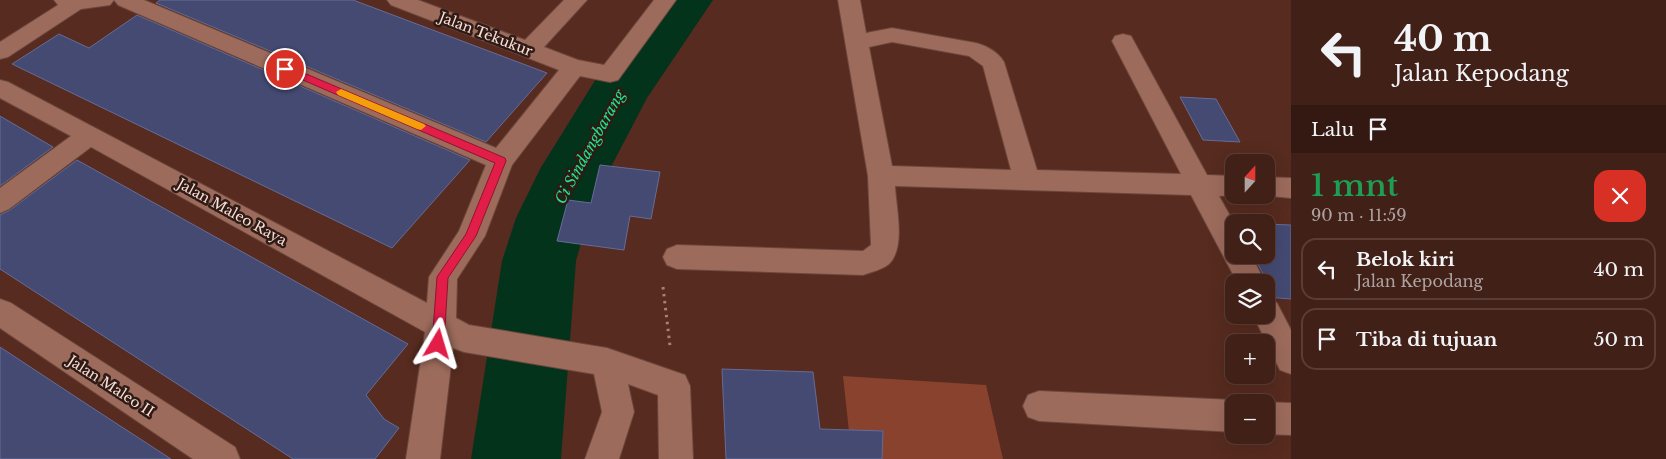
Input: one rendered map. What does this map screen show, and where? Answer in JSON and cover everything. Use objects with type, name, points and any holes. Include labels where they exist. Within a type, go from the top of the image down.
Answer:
[{"type":"street","points":[[0,33],[50,0]]},
{"type":"street","points":[[0,52],[71,2],[103,0]]},
{"type":"street","points":[[125,0],[501,161]]},
{"type":"street","points":[[160,15],[181,0]]},
{"type":"street","name":"Jalan Tekukur","points":[[398,0],[428,5],[528,50],[574,67],[610,74],[665,0]]},
{"type":"street","points":[[528,50],[576,0]]},
{"type":"street","points":[[677,257],[863,263],[878,259],[883,254],[886,244],[882,176],[849,0]]},
{"type":"street","points":[[856,42],[892,35],[976,50],[993,62],[1027,180]]},
{"type":"street","points":[[1123,41],[1225,233]]},
{"type":"street","points":[[423,459],[452,332],[442,277],[471,236],[501,161],[574,67]]},
{"type":"street","name":"Jalan Maleo Raya","points":[[0,88],[452,332],[594,360],[674,386]]},
{"type":"street","points":[[0,202],[90,135]]},
{"type":"street","points":[[882,176],[1225,186]]},
{"type":"street","points":[[1275,187],[1291,188]]},
{"type":"street","name":"Jalan Maleo II","points":[[0,312],[223,459]]},
{"type":"street","points":[[1272,324],[1291,360]]},
{"type":"street","points":[[594,360],[618,412],[602,459]]},
{"type":"street","points":[[674,386],[676,459]]},
{"type":"street","points":[[1039,406],[1225,416]]},
{"type":"street","points":[[1275,418],[1291,419]]},
{"type":"path","points":[[674,386],[662,274],[668,261],[677,257]]},
{"type":"shaded area","points":[[843,376],[986,385],[1003,459],[852,459]]},
{"type":"building","points":[[160,0],[353,0],[547,73],[486,142],[156,3]]},
{"type":"building","points":[[137,15],[470,160],[392,248],[12,64],[59,34],[89,48]]},
{"type":"building","points":[[1180,97],[1216,99],[1240,142],[1203,140]]},
{"type":"building","points":[[0,116],[53,147],[0,186]]},
{"type":"building","points":[[77,160],[408,344],[366,395],[384,419],[399,428],[375,459],[293,459],[0,269],[0,215],[10,210]]},
{"type":"building","points":[[600,165],[660,172],[651,219],[630,216],[624,250],[557,241],[568,200],[591,203]]},
{"type":"building","points":[[1275,224],[1291,225],[1291,299],[1275,298],[1275,274],[1263,274],[1258,264],[1275,264]]},
{"type":"building","points":[[0,347],[85,403],[171,459],[0,459]]},
{"type":"building","points":[[722,369],[813,372],[820,429],[883,431],[882,459],[726,459]]},
{"type":"waterway","name":"Ci Sindangbarang","points":[[516,459],[539,261],[552,218],[565,188],[621,89],[661,36],[685,0]]},
{"type":"slow traffic","points":[[341,92],[421,126]]},
{"type":"route","points":[[285,69],[501,161],[471,236],[442,277],[441,325],[438,344]]}]
